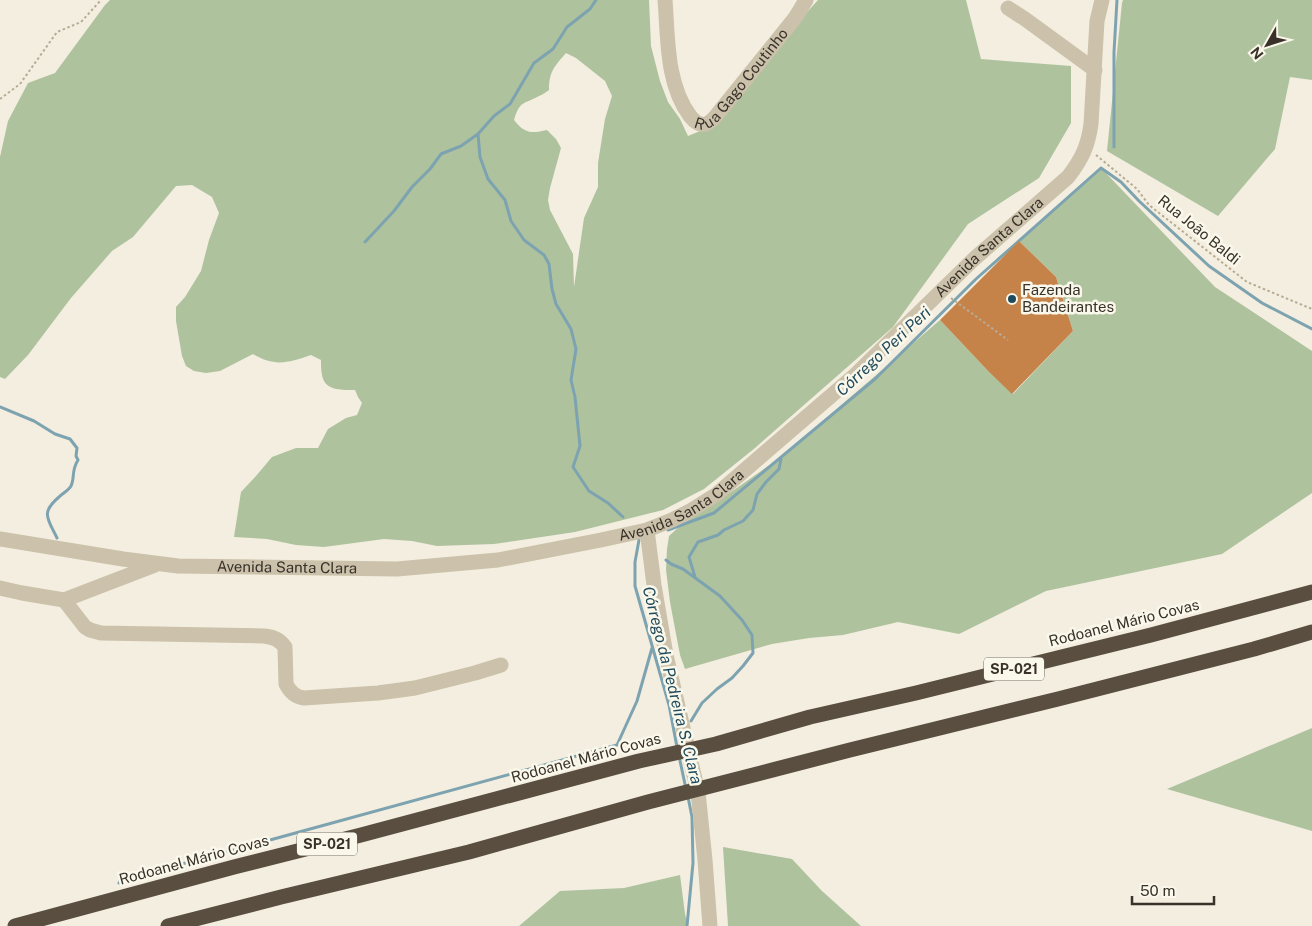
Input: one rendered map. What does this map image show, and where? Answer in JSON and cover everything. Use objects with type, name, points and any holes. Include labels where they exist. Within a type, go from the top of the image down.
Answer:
[{"type":"highway","name":"Rodoanel Mário Covas","points":[[15,926],[639,760],[716,744],[810,717],[1151,635],[1312,592]]},
{"type":"highway","name":"SP-021","points":[[168,926],[470,852],[648,802],[1254,649],[1312,632]]},
{"type":"street","name":"Rua Gago Coutinho","points":[[665,0],[667,40],[679,97],[693,119],[703,124],[709,123],[720,111],[795,18],[806,0]]},
{"type":"street","name":"Avenida Santa Clara","points":[[0,539],[178,566],[397,569],[498,560],[647,530],[672,520],[717,494],[848,382],[974,259],[1068,177],[1079,162],[1089,138],[1097,21],[1102,0]]},
{"type":"street","points":[[1008,8],[1094,70]]},
{"type":"street","points":[[647,530],[666,655],[698,792],[710,926]]},
{"type":"street","points":[[0,588],[64,600],[159,564]]},
{"type":"street","points":[[64,600],[85,627],[102,633],[264,636],[273,638],[282,642],[285,647],[286,684],[298,697],[304,698],[378,693],[415,688],[501,665]]},
{"type":"path","points":[[0,99],[20,84],[57,32],[81,22],[101,0]]},
{"type":"path","name":"Rua João Baldi","points":[[1086,147],[1137,189],[1149,205],[1247,282],[1312,309]]},
{"type":"path","points":[[946,294],[1008,340]]},
{"type":"green space","points":[[110,0],[649,0],[651,46],[660,81],[668,102],[680,119],[688,136],[700,131],[818,0],[966,0],[981,59],[1071,66],[1071,123],[1039,178],[968,224],[893,327],[755,448],[704,489],[663,510],[575,532],[494,544],[437,546],[412,541],[384,539],[324,547],[296,545],[267,539],[234,537],[241,492],[272,457],[296,448],[318,448],[328,429],[346,418],[357,415],[362,403],[355,390],[338,389],[326,384],[322,376],[321,360],[311,355],[288,362],[275,362],[253,354],[220,371],[206,373],[194,371],[186,366],[182,356],[176,321],[176,307],[185,297],[201,271],[209,240],[219,213],[212,197],[192,185],[176,186],[133,237],[112,251],[71,298],[28,355],[5,379],[0,377],[0,157],[8,121],[28,83],[55,73]],"holes":[[[566,53],[576,58],[605,81],[612,96],[605,119],[598,163],[598,187],[584,218],[574,287],[573,254],[550,210],[548,200],[561,148],[556,139],[547,130],[528,131],[521,128],[514,120],[520,106],[549,90],[551,73]]]},
{"type":"green space","points":[[1123,0],[1312,0],[1312,80],[1290,77],[1275,149],[1218,216],[1107,151]]},
{"type":"green space","points":[[1101,168],[1215,287],[1312,351],[1312,493],[1222,554],[1046,591],[959,634],[898,622],[843,635],[772,644],[685,669],[680,655],[666,570],[669,536],[681,525],[781,457],[940,320],[989,372],[1013,394],[1073,331],[1056,277],[1019,241]]},
{"type":"green space","points":[[1312,728],[1312,831],[1167,789]]},
{"type":"green space","points":[[723,847],[792,859],[822,891],[861,926],[728,926]]},
{"type":"green space","points":[[680,875],[688,926],[519,926],[560,891],[624,888]]},
{"type":"building","name":"Fazenda Bandeirantes","points":[[1019,241],[1056,277],[1073,331],[1012,394],[940,320]]},
{"type":"waterway","points":[[365,242],[394,211],[441,154],[461,146],[478,134],[494,116],[510,104],[534,63],[553,49],[567,27],[590,9],[596,0]]},
{"type":"waterway","name":"Córrego Peri Peri","points":[[1114,147],[1114,52],[1117,0]]},
{"type":"waterway","name":"Córrego da Pedreira S. Clara","points":[[478,134],[480,157],[488,179],[505,200],[511,221],[524,240],[544,255],[549,264],[556,304],[571,329],[576,349],[571,380],[575,397],[580,446],[573,467],[589,491],[608,503],[623,517]]},
{"type":"waterway","name":"Córrego Peri Peri","points":[[668,530],[714,513],[875,379],[976,279],[1101,168],[1121,182],[1209,266],[1262,303],[1312,329]]},
{"type":"waterway","points":[[0,407],[34,421],[55,434],[70,439],[77,448],[76,456],[78,460],[71,486],[49,507],[49,521],[57,538]]},
{"type":"waterway","name":"Córrego da Pedreira S. Clara","points":[[695,577],[689,557],[698,542],[718,535],[743,521],[753,510],[757,494],[779,469],[781,459]]},
{"type":"waterway","name":"Córrego da Pedreira S. Clara","points":[[639,540],[635,562],[635,586],[669,705],[677,747]]},
{"type":"waterway","name":"Córrego da Pedreira S. Clara","points":[[666,560],[683,569],[720,596],[742,620],[752,635],[753,653],[732,678],[702,703],[691,721]]},
{"type":"waterway","points":[[119,883],[120,881],[617,745],[637,701],[652,648]]},
{"type":"waterway","name":"Córrego da Pedreira S. Clara","points":[[679,756],[686,789]]},
{"type":"waterway","name":"Córrego da Pedreira S. Clara","points":[[687,926],[693,863],[692,817],[688,797]]},
{"type":"place","name":"Fazenda Bandeirantes","points":[[1012,299]]}]
